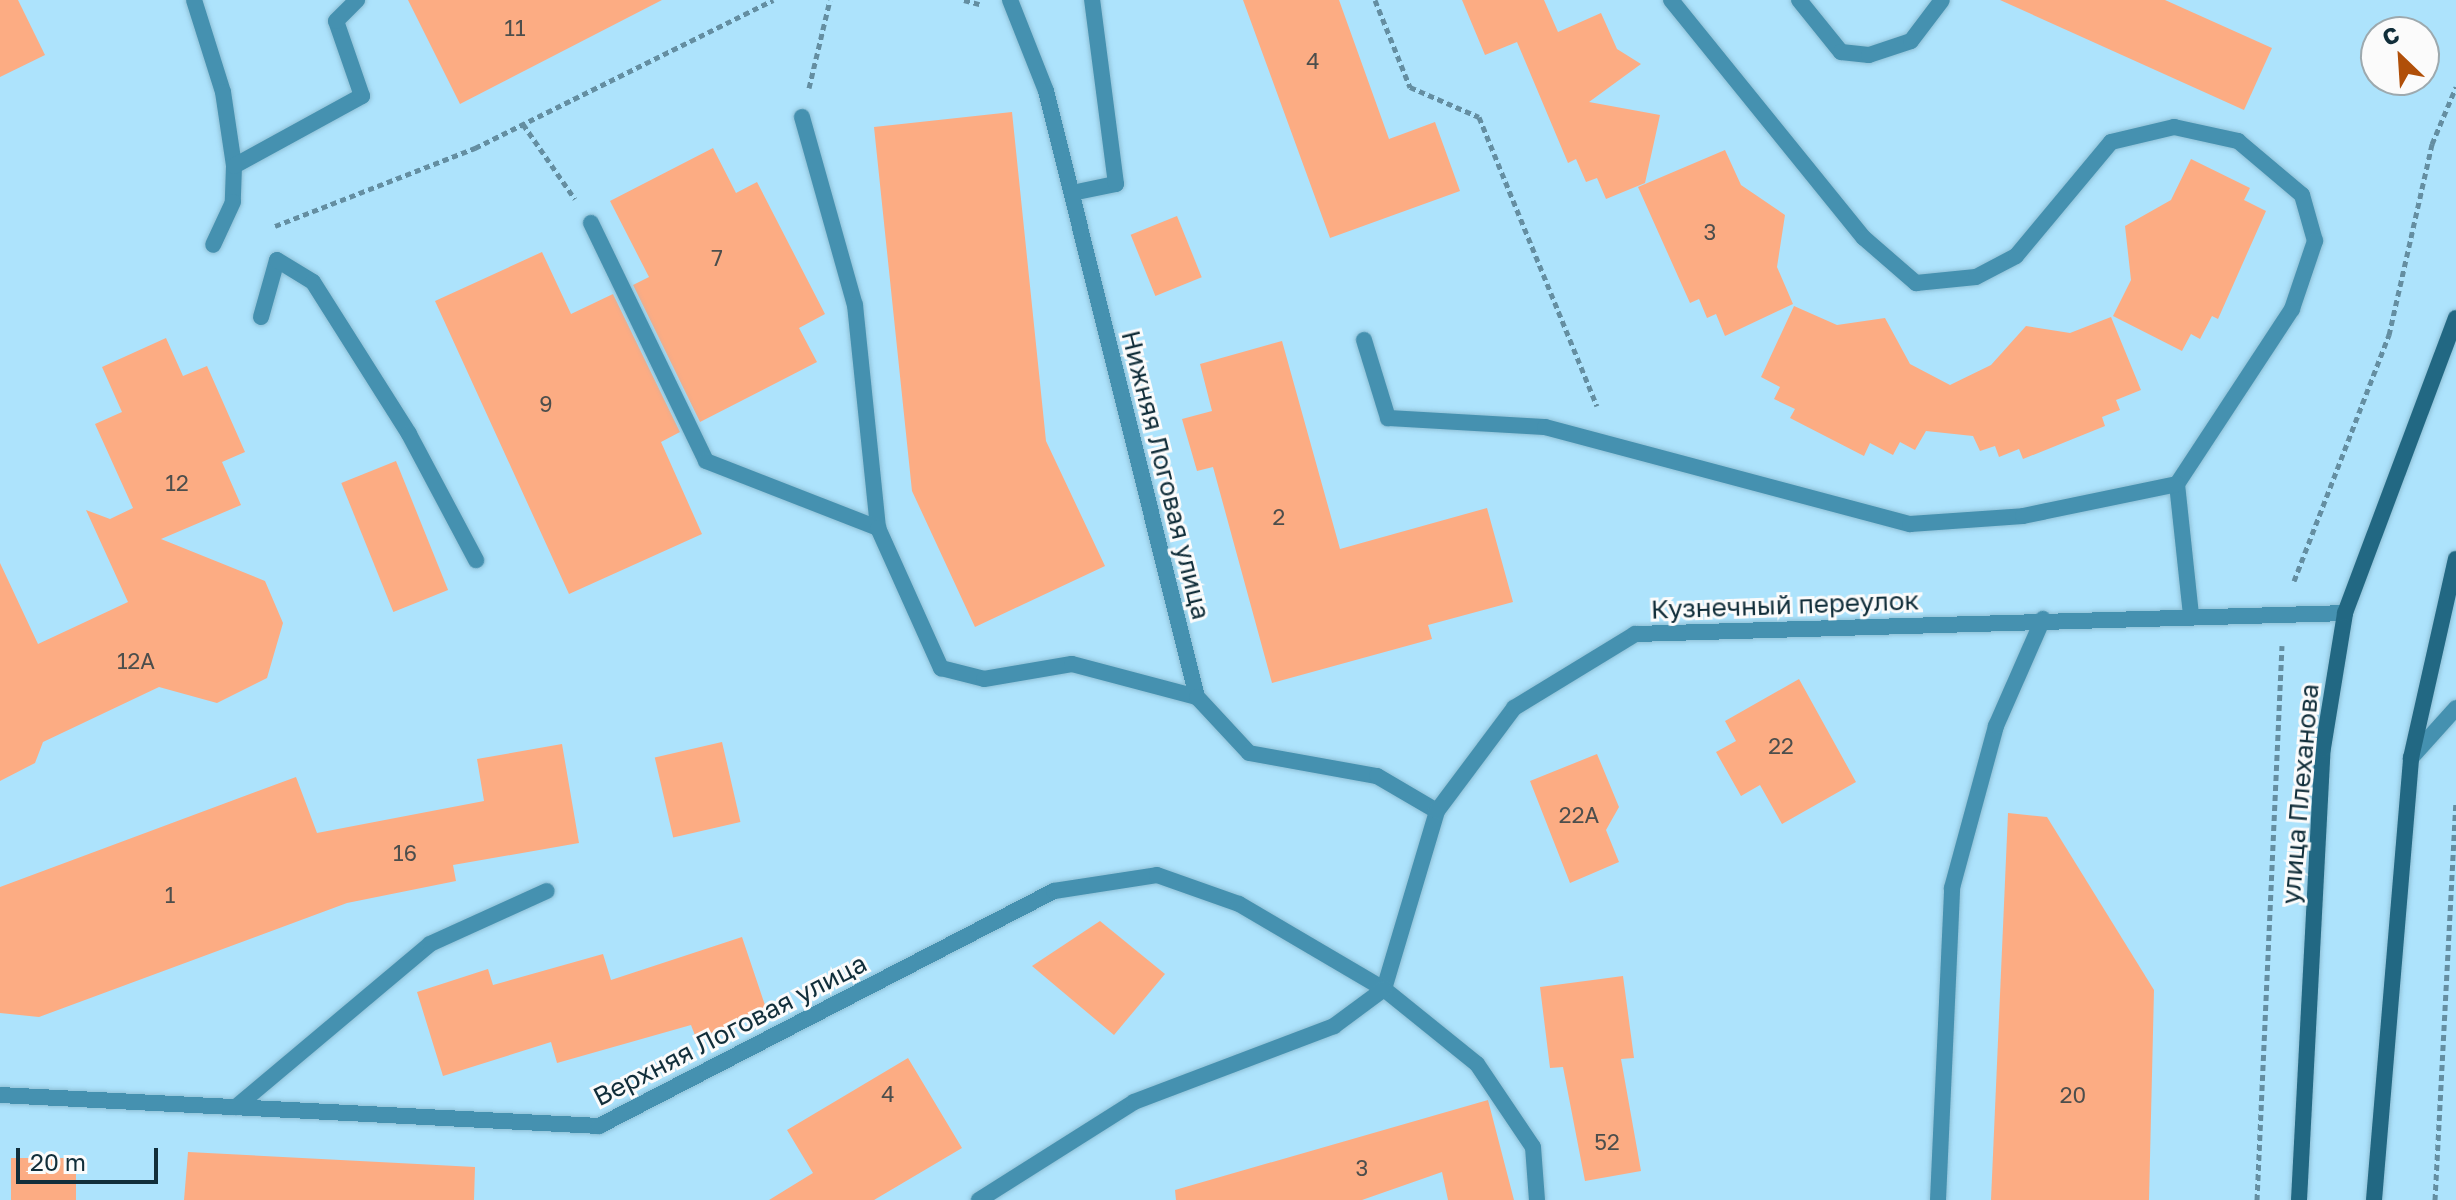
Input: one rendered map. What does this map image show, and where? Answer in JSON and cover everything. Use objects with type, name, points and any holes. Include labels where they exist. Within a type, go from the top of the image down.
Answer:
[{"type":"main road","name":"улица Плеханова","points":[[2299,1200],[2323,748],[2345,613],[2456,318]]},
{"type":"main road","points":[[2374,1200],[2411,758],[2456,559]]},
{"type":"street","points":[[194,0],[223,92],[234,166],[233,202],[213,245]]},
{"type":"street","points":[[234,166],[362,96],[336,21],[357,0]]},
{"type":"street","name":"Нижняя Логовая улица","points":[[1010,0],[1046,91],[1197,697],[1249,753],[1377,776],[1437,811]]},
{"type":"street","points":[[1072,193],[1116,184],[1092,0]]},
{"type":"street","points":[[1671,0],[1864,238],[1916,283],[1976,277],[2016,256],[2111,142],[2174,127],[2238,141],[2302,195],[2315,241],[2292,309],[2177,484],[2191,614]]},
{"type":"street","points":[[1799,0],[1841,52],[1869,55],[1911,41],[1942,0]]},
{"type":"street","points":[[802,117],[855,305],[878,528],[941,668],[984,679],[1072,664],[1197,697]]},
{"type":"street","points":[[591,223],[706,461],[878,528]]},
{"type":"street","points":[[261,317],[277,260],[313,282],[409,434],[476,560]]},
{"type":"street","points":[[1364,340],[1388,418],[1545,427],[1910,524],[2023,516],[2177,484]]},
{"type":"street","name":"Кузнечный переулок","points":[[1384,989],[1437,811],[1514,708],[1635,634],[2191,614],[2345,613]]},
{"type":"street","points":[[1938,1200],[1952,888],[1996,726],[2043,619]]},
{"type":"street","points":[[2411,758],[2456,708]]},
{"type":"street","name":"Верхняя Логовая улица","points":[[0,1095],[599,1126],[1054,891],[1157,875],[1239,904],[1384,989],[1477,1064],[1533,1147],[1537,1200]]},
{"type":"street","points":[[236,1107],[430,944],[547,891]]},
{"type":"street","points":[[979,1200],[1134,1102],[1334,1026],[1384,989]]},
{"type":"path","points":[[287,222],[523,124],[773,0]]},
{"type":"path","points":[[802,117],[830,0]]},
{"type":"path","points":[[1375,0],[1410,87],[1479,117],[1611,445]]},
{"type":"path","points":[[2389,335],[2432,144],[2456,87]]},
{"type":"path","points":[[523,124],[591,223]]},
{"type":"path","points":[[2435,1200],[2456,804]]},
{"type":"building","points":[[0,0],[18,0],[45,55],[0,77]]},
{"type":"building","points":[[408,0],[662,0],[460,104]]},
{"type":"building","points":[[1243,0],[1339,0],[1389,139],[1435,122],[1460,191],[1330,238]]},
{"type":"building","points":[[1462,0],[1544,0],[1558,32],[1601,13],[1617,49],[1641,64],[1589,102],[1660,115],[1645,183],[1606,199],[1597,178],[1586,182],[1576,159],[1568,163],[1517,42],[1485,55]]},
{"type":"building","points":[[2000,0],[2165,0],[2272,48],[2244,110]]},
{"type":"building","points":[[1012,112],[1046,441],[1105,566],[975,627],[912,491],[874,127]]},
{"type":"building","points":[[713,148],[736,193],[757,182],[825,314],[799,328],[817,362],[700,422],[633,285],[649,277],[610,201]]},
{"type":"building","points":[[1725,150],[1741,185],[1785,215],[1777,267],[1793,304],[1725,336],[1716,314],[1707,318],[1699,299],[1690,303],[1638,187]]},
{"type":"building","points":[[2191,159],[2250,188],[2244,200],[2266,211],[2218,319],[2212,316],[2200,339],[2191,334],[2182,351],[2113,316],[2131,280],[2125,226],[2171,200]]},
{"type":"building","points":[[1177,216],[1202,277],[1155,296],[1131,235]]},
{"type":"building","points":[[542,252],[571,314],[613,294],[680,432],[661,442],[702,534],[569,594],[435,301]]},
{"type":"building","points":[[1794,306],[1837,325],[1885,318],[1910,364],[1950,385],[1991,365],[2026,326],[2070,333],[2111,317],[2141,390],[2116,400],[2120,410],[2102,417],[2105,426],[2023,459],[2019,449],[1999,457],[1995,446],[1980,451],[1973,436],[1926,431],[1915,450],[1900,442],[1893,455],[1870,443],[1864,456],[1790,418],[1795,409],[1774,399],[1780,387],[1761,377]]},
{"type":"building","points":[[166,338],[183,376],[207,366],[245,452],[222,462],[241,505],[161,539],[265,581],[283,623],[267,678],[217,703],[159,687],[43,742],[35,763],[0,781],[0,563],[38,644],[128,602],[86,510],[110,519],[133,508],[95,424],[122,412],[102,367]]},
{"type":"building","points":[[1282,341],[1340,549],[1487,508],[1513,602],[1428,625],[1432,639],[1272,683],[1213,467],[1197,471],[1182,419],[1212,411],[1200,364]]},
{"type":"building","points":[[396,461],[448,590],[393,612],[341,483]]},
{"type":"building","points":[[1799,679],[1856,782],[1782,824],[1760,785],[1741,796],[1716,752],[1736,741],[1725,721]]},
{"type":"building","points":[[722,742],[740,822],[673,837],[655,758]]},
{"type":"building","points":[[562,744],[579,843],[453,865],[456,881],[347,903],[39,1017],[0,1013],[0,887],[296,777],[317,833],[484,801],[477,759]]},
{"type":"building","points":[[1597,754],[1619,807],[1606,830],[1619,862],[1570,883],[1530,781]]},
{"type":"building","points":[[2008,813],[2047,817],[2154,990],[2149,1200],[1991,1200]]},
{"type":"building","points":[[1100,921],[1165,974],[1114,1035],[1032,966]]},
{"type":"building","points":[[742,937],[768,1014],[696,1038],[691,1025],[557,1063],[551,1042],[443,1076],[417,992],[488,969],[493,985],[603,954],[611,980]]},
{"type":"building","points":[[1623,976],[1634,1058],[1621,1059],[1641,1171],[1585,1181],[1563,1067],[1550,1068],[1540,987]]},
{"type":"building","points":[[908,1058],[962,1148],[874,1200],[769,1200],[813,1173],[787,1130]]},
{"type":"building","points":[[1488,1100],[1514,1200],[1448,1200],[1442,1172],[1362,1200],[1176,1200],[1175,1190]]},
{"type":"building","points":[[188,1152],[475,1167],[474,1200],[184,1200]]},
{"type":"building","points":[[11,1158],[76,1158],[76,1200],[11,1200]]}]
